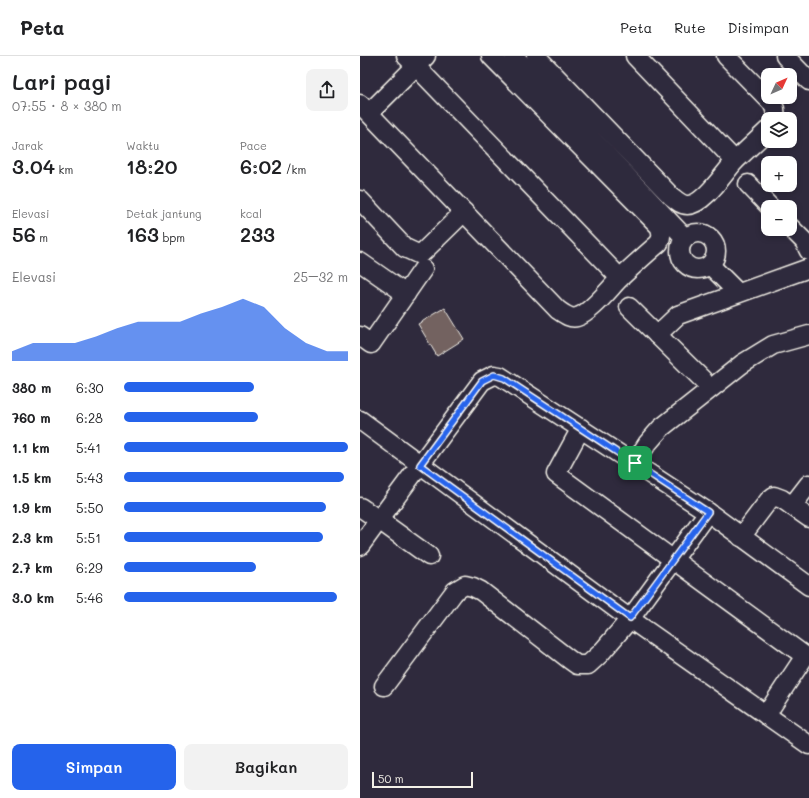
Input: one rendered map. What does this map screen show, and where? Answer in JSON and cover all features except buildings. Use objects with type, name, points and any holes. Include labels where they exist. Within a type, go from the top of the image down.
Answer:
[{"type":"street","points":[[491,56],[658,226],[662,235],[659,243],[620,278],[586,313],[578,317],[566,315],[558,310],[365,109],[416,59],[620,278]]},
{"type":"street","points":[[514,56],[685,238]]},
{"type":"street","points":[[536,56],[671,196],[683,205],[689,206],[701,201],[735,161],[761,137]]},
{"type":"street","points":[[635,56],[735,161]]},
{"type":"street","points":[[726,56],[772,103],[776,109],[776,112]]},
{"type":"street","points":[[785,56],[807,75]]},
{"type":"street","points":[[748,184],[763,200]]},
{"type":"street","points":[[360,200],[405,248],[418,254],[423,252],[464,212]]},
{"type":"street","points":[[701,233],[714,243],[716,251],[715,259],[710,266],[701,270],[692,269],[684,263],[680,255],[680,246],[685,238],[693,234],[701,233]]},
{"type":"street","points":[[797,234],[807,244]]},
{"type":"street","points":[[360,262],[406,294]]},
{"type":"street","points":[[710,266],[738,293]]},
{"type":"street","points":[[657,335],[678,315],[809,268]]},
{"type":"street","points":[[360,336],[371,344],[423,269]]},
{"type":"street","points":[[629,306],[703,380]]},
{"type":"street","points":[[635,463],[647,444],[661,428],[742,364],[773,345],[809,335]]},
{"type":"street","points":[[360,546],[482,381],[494,375],[504,378],[635,463],[708,512],[809,586]]},
{"type":"street","points":[[360,420],[630,618],[809,745]]},
{"type":"street","points":[[581,428],[556,474],[673,560],[807,654],[766,714]]},
{"type":"street","points":[[792,506],[809,484]]},
{"type":"street","points":[[741,537],[769,500],[774,496],[782,499],[809,518]]},
{"type":"street","points":[[360,507],[429,556]]},
{"type":"street","points":[[384,686],[455,591],[465,585],[473,587],[481,592],[570,660],[582,666],[588,665],[600,654],[630,618],[708,512]]},
{"type":"route","points":[[494,375],[504,378],[635,463],[708,512],[630,618],[420,465],[482,381],[487,377],[494,375]]}]
